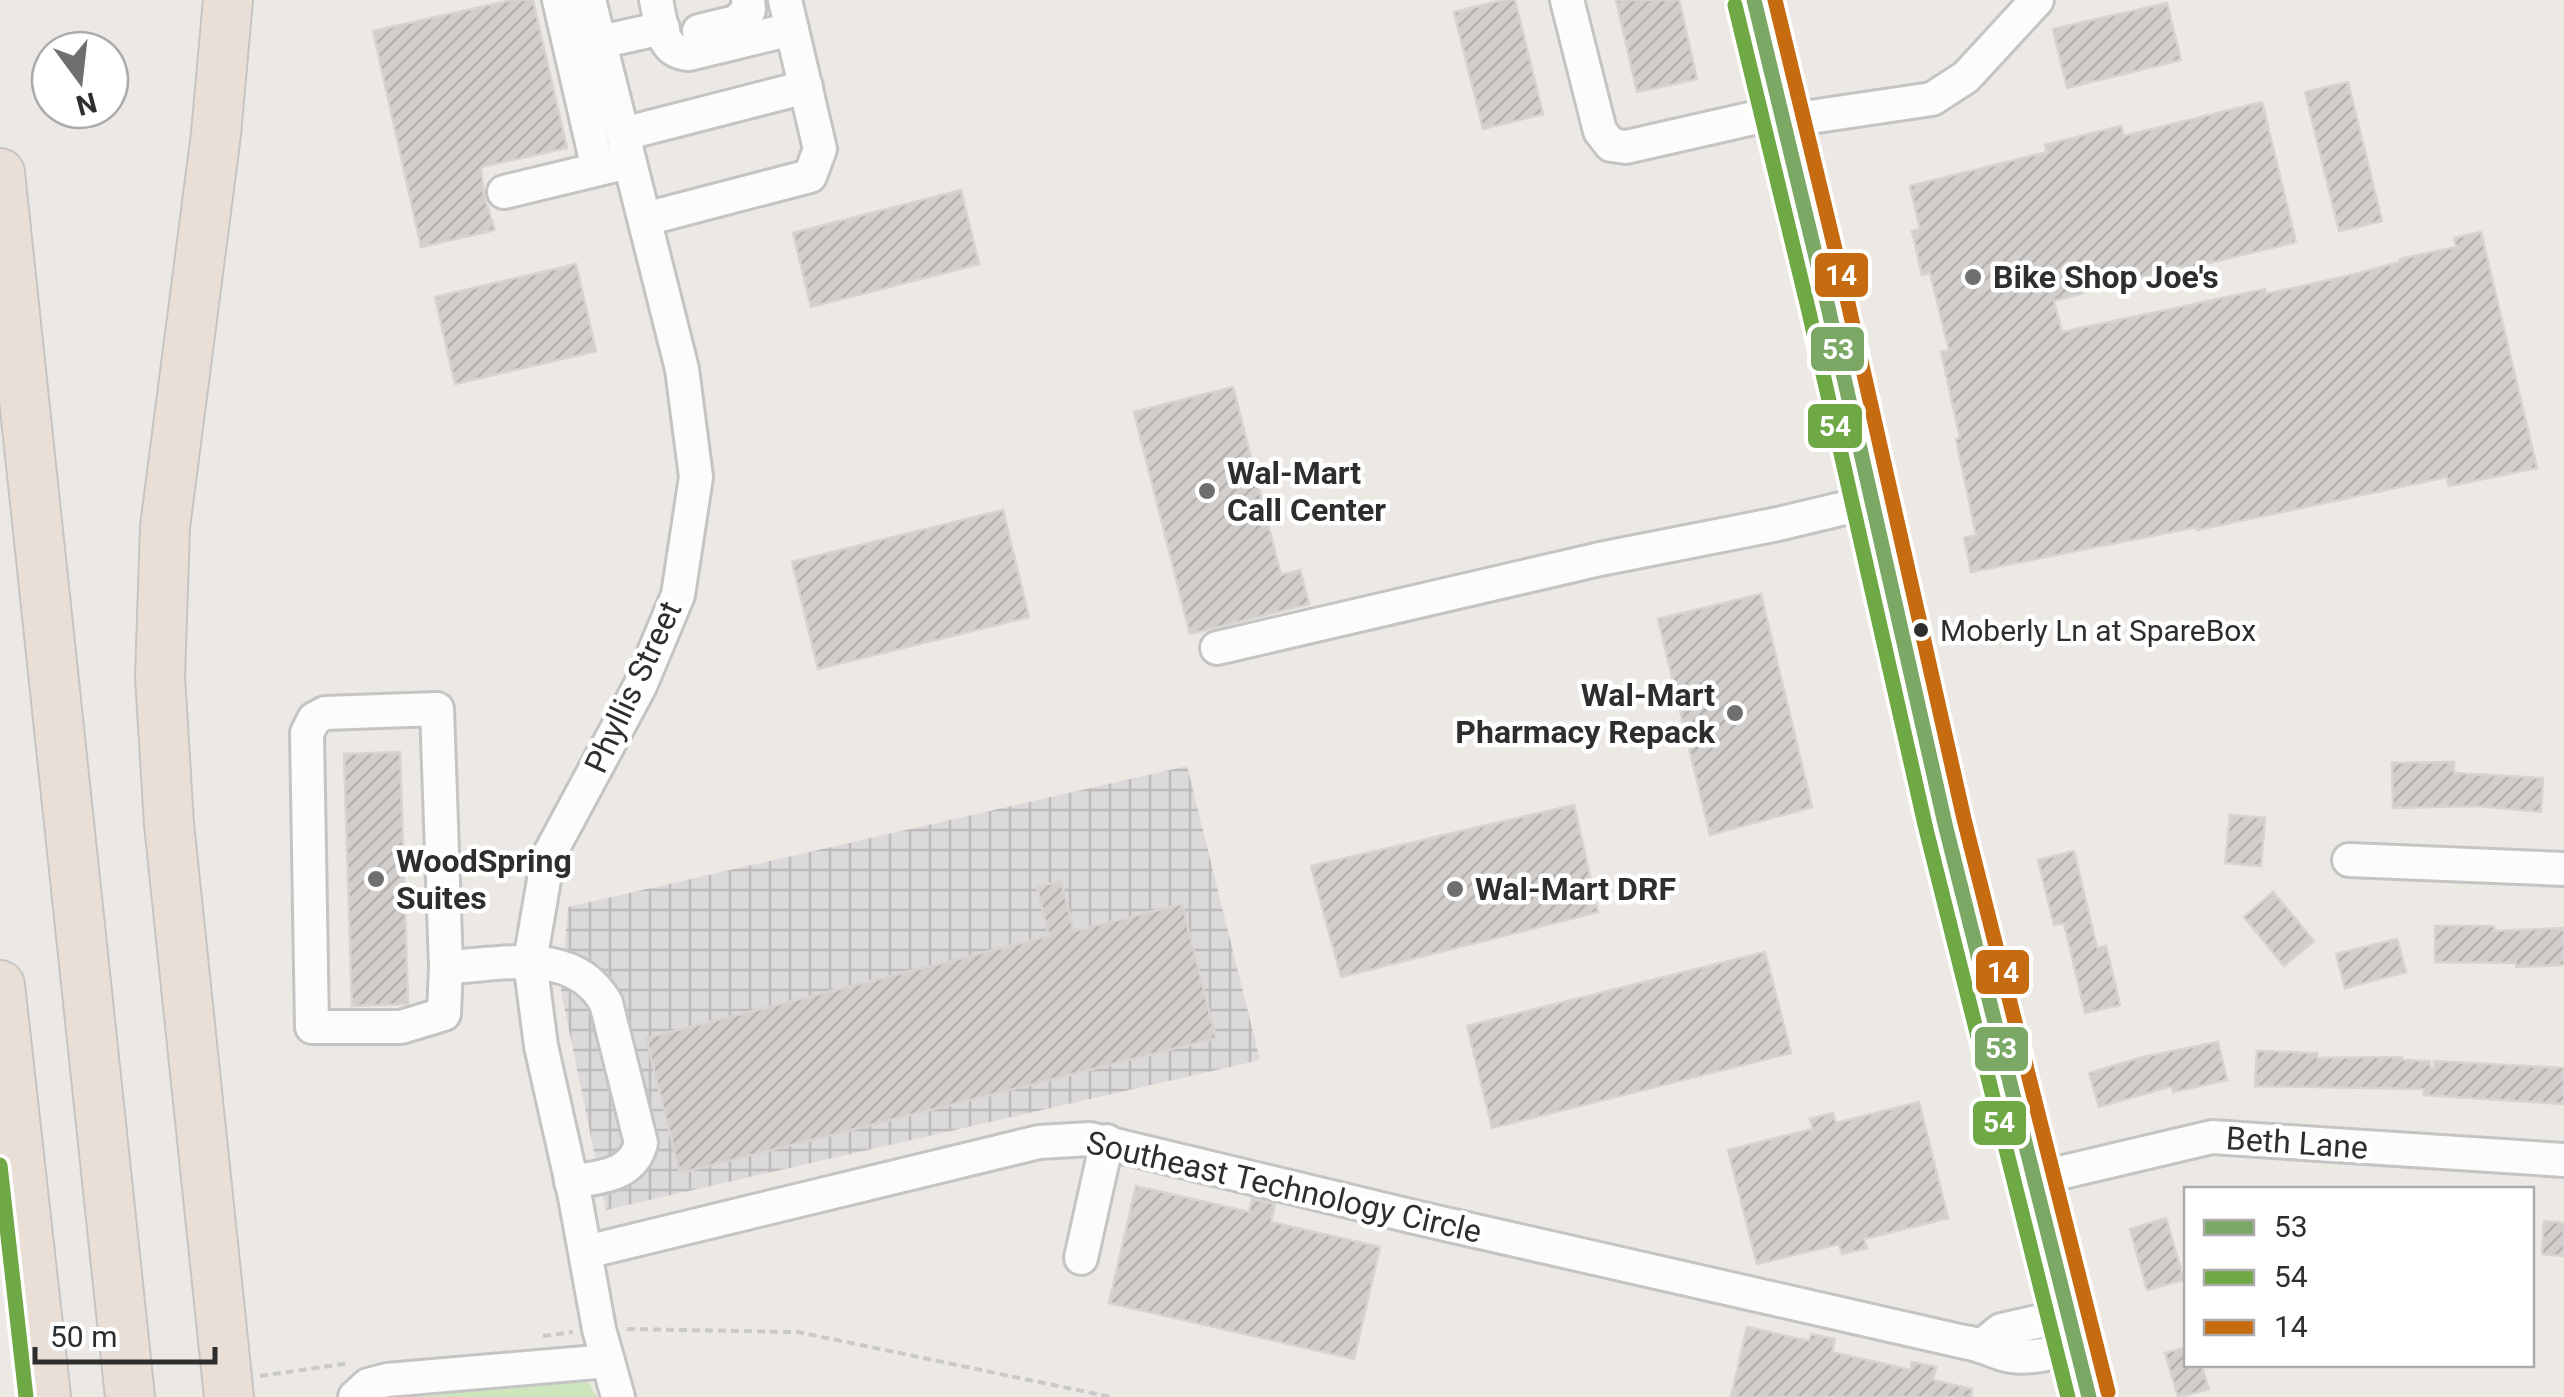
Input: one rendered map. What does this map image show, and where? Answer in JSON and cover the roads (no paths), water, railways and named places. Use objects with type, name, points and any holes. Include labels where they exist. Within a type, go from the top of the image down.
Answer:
[{"type":"highway","points":[[228,0],[216,134],[166,528],[160,677],[169,824],[229,1397]]},
{"type":"highway","points":[[0,173],[130,1397]]},
{"type":"highway","points":[[0,985],[46,1397]]},
{"type":"street","points":[[559,0],[598,169]]},
{"type":"street","name":"Phyllis Street","points":[[589,0],[682,369],[696,477],[678,595],[640,686],[548,857],[530,961],[541,1046],[618,1397]]},
{"type":"street","points":[[600,42],[734,0]]},
{"type":"street","points":[[661,21],[736,22],[749,10],[748,0]]},
{"type":"street","points":[[1567,0],[1600,131],[1611,145],[1626,147],[1758,117],[1784,121],[1932,98],[1966,77],[2036,0]]},
{"type":"street","points":[[1754,0],[1945,824],[2090,1397]]},
{"type":"street","points":[[644,219],[810,176],[820,149],[788,14],[689,54],[670,50],[661,21]]},
{"type":"street","points":[[504,192],[598,169],[627,148],[806,88]]},
{"type":"street","points":[[1217,648],[1600,559],[1870,502]]},
{"type":"street","points":[[437,710],[446,967],[444,1014],[401,1028],[312,1028],[306,733],[314,719],[325,713],[437,710]]},
{"type":"street","points":[[2348,860],[2564,868]]},
{"type":"street","points":[[446,967],[530,961],[570,968],[598,989],[606,1003],[641,1143],[638,1157],[627,1167],[610,1175],[572,1182]]},
{"type":"street","name":"Beth Lane","points":[[2034,1178],[2212,1136],[2564,1160]]},
{"type":"street","name":"Southeast Technology Circle","points":[[586,1252],[1040,1142],[1074,1138],[1108,1141],[1694,1282],[1984,1344],[2014,1356],[2073,1331]]},
{"type":"street","points":[[1082,1258],[1108,1141]]},
{"type":"street","points":[[355,1397],[368,1385],[386,1380],[608,1361]]},
{"type":"place","name":"Bike Shop Joe's","points":[[1973,277]]},
{"type":"place","name":"Wal-Mart Call Center","points":[[1207,491]]},
{"type":"place","name":"Moberly Ln at SpareBox","points":[[1921,630]]},
{"type":"place","name":"Wal-Mart Pharmacy Repack","points":[[1735,713]]},
{"type":"place","name":"WoodSpring Suites","points":[[376,879]]},
{"type":"place","name":"Wal-Mart DRF","points":[[1455,889]]}]
